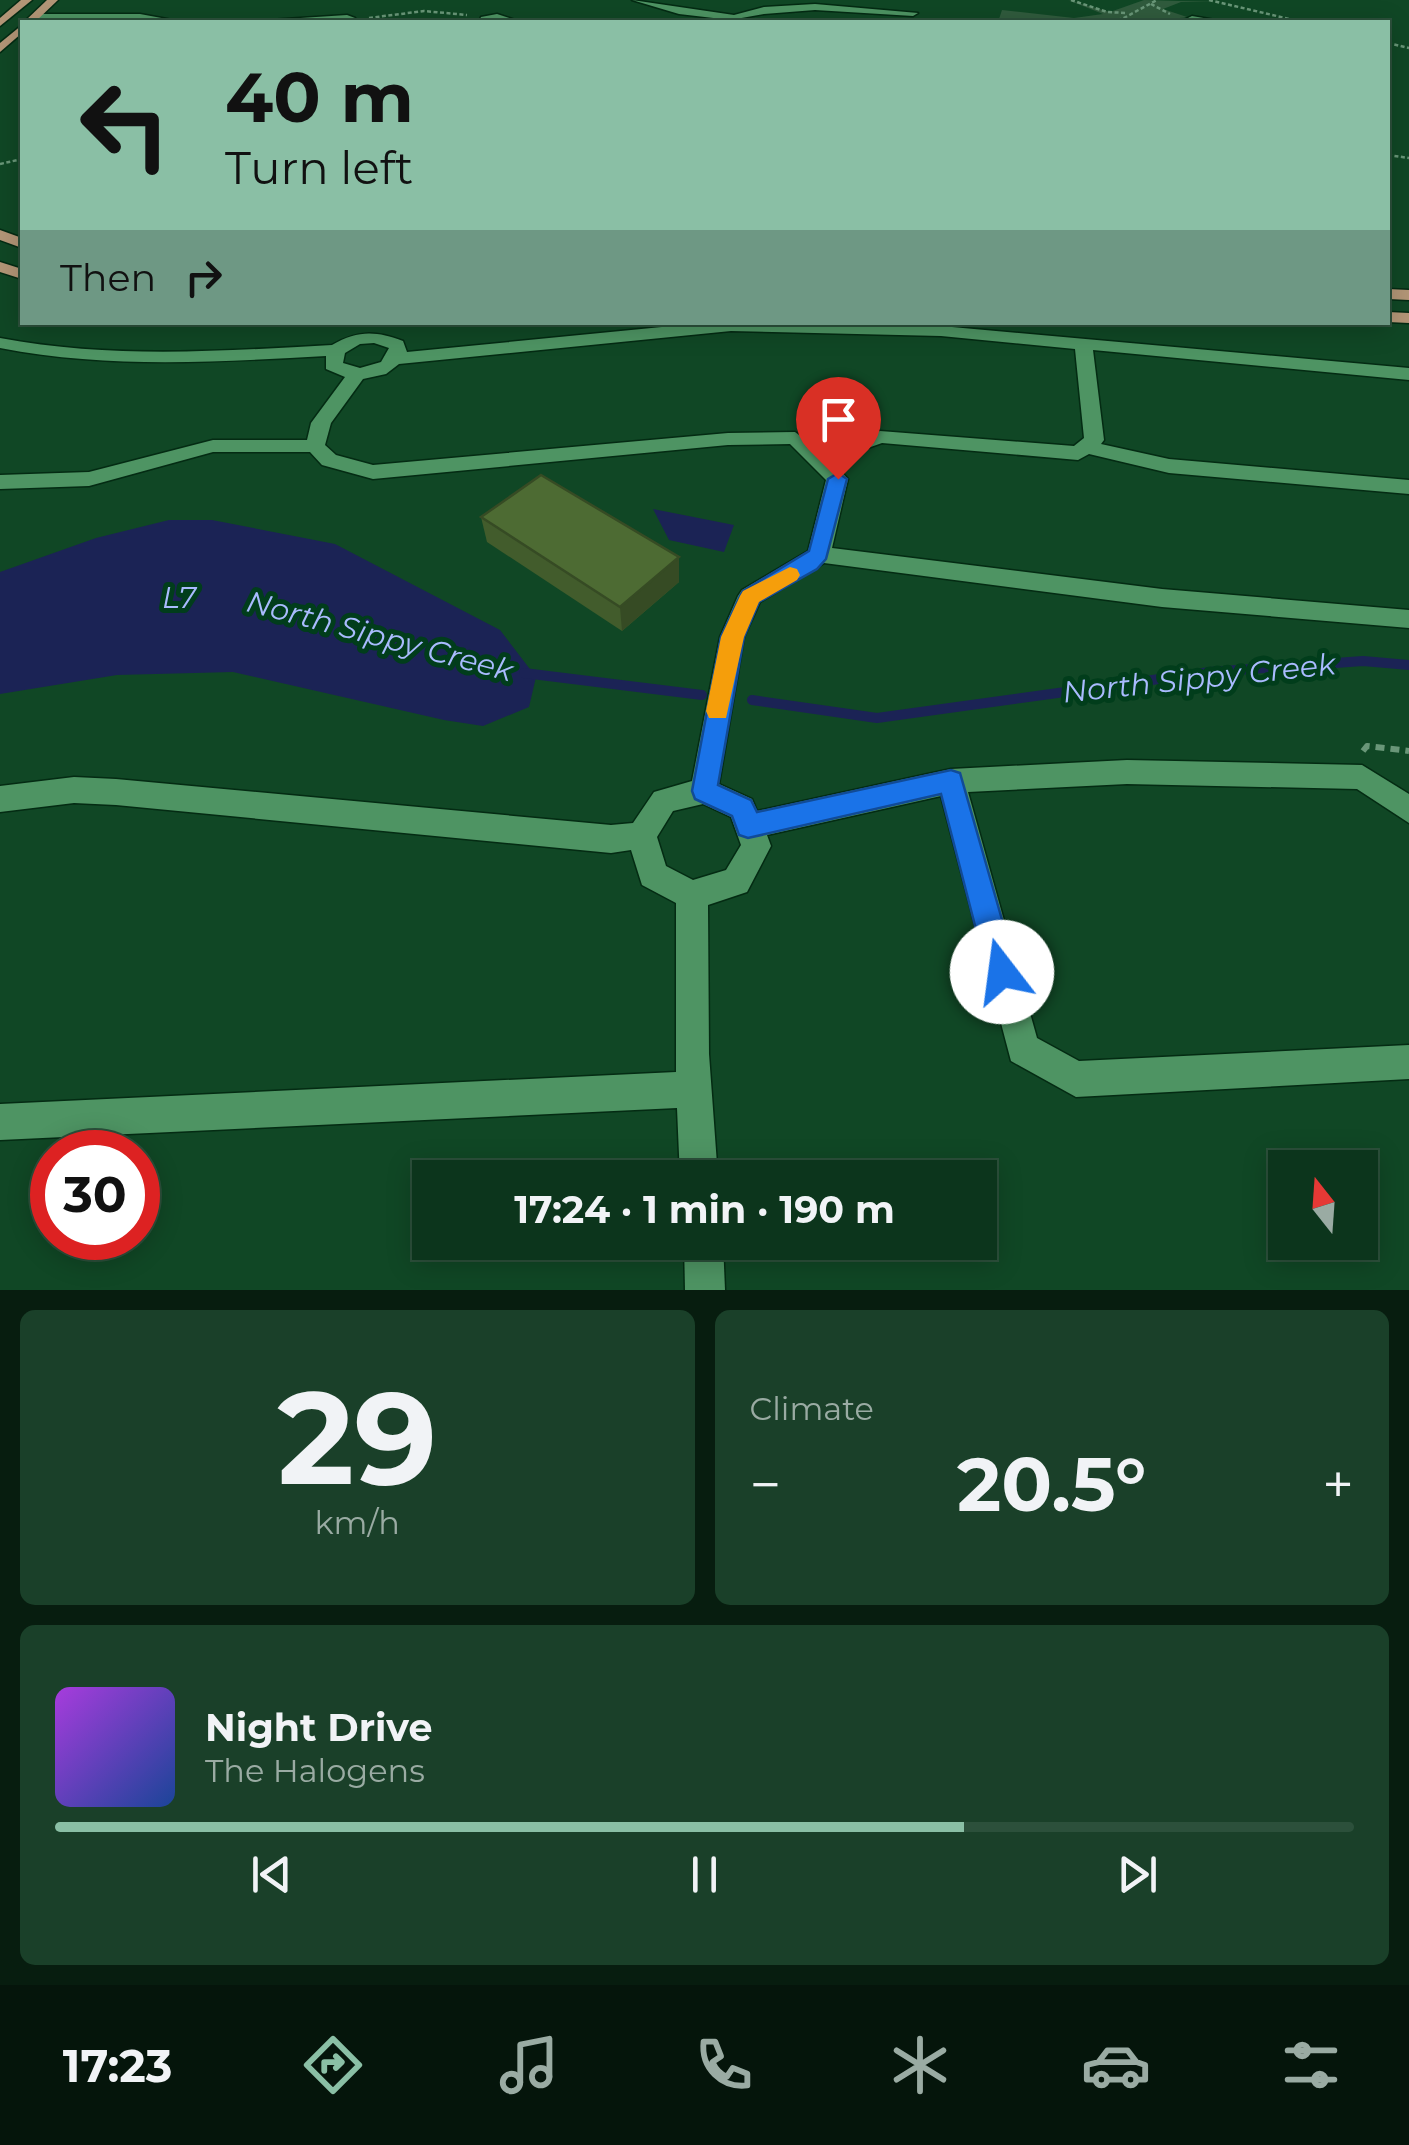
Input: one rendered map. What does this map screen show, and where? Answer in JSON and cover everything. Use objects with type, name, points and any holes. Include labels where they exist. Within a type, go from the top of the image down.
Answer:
[{"type":"main road","points":[[32,20],[53,0]]},
{"type":"main road","points":[[3,21],[26,1]]},
{"type":"main road","points":[[0,49],[20,30]]},
{"type":"street","points":[[636,0],[727,20],[762,5],[800,0],[910,18],[923,0]]},
{"type":"street","points":[[32,20],[163,20]]},
{"type":"street","points":[[0,343],[37,352],[181,357],[336,350],[371,330],[394,340],[731,326],[941,331],[1409,374]]},
{"type":"street","points":[[336,350],[333,365],[357,374],[380,370],[394,340]]},
{"type":"street","points":[[817,459],[880,437],[1078,453],[1094,440],[1083,342]]},
{"type":"street","points":[[315,446],[321,423],[357,374]]},
{"type":"street","points":[[0,482],[89,479],[213,446],[315,446],[329,460],[373,472],[728,439],[795,438],[838,479],[819,554],[810,564],[750,596],[732,637],[704,791]]},
{"type":"street","points":[[1086,447],[1169,466],[1409,488]]},
{"type":"street","points":[[819,554],[1162,598],[1409,619]]},
{"type":"street","points":[[748,826],[951,781],[1126,772],[1362,777],[1409,810]]},
{"type":"street","points":[[951,781],[1023,1049],[1076,1080],[1409,1062]]},
{"type":"street","points":[[0,799],[74,790],[116,792],[611,838],[642,836]]},
{"type":"street","points":[[704,791],[742,808],[756,846],[736,882],[692,895],[653,875],[642,836],[664,801],[704,791]]},
{"type":"street","points":[[692,895],[698,1160]]},
{"type":"street","points":[[0,1122],[694,1089]]},
{"type":"street","points":[[704,1260],[705,1290]]},
{"type":"path","points":[[1071,0],[1107,12],[1130,13]]},
{"type":"path","points":[[1114,20],[1156,0]]},
{"type":"path","points":[[1209,0],[1294,20]]},
{"type":"path","points":[[1136,9],[1159,11]]},
{"type":"path","points":[[357,20],[424,11],[478,20]]},
{"type":"green space","points":[[1068,0],[1110,12],[1144,0],[1215,2],[1181,2],[1163,9],[1187,17],[1179,18],[999,20],[1002,10],[1074,18],[1103,14]]},
{"type":"water","points":[[653,509],[734,525],[724,552],[669,540]]},
{"type":"water","name":"L7","points":[[169,520],[212,520],[335,544],[500,630],[536,677],[529,707],[483,726],[233,672],[117,675],[0,694],[0,572],[96,538]]},
{"type":"building","points":[[541,475],[679,557],[620,607],[481,517]]},
{"type":"waterway","name":"North Sippy Creek","points":[[752,700],[877,718],[1210,672],[1363,661],[1409,665]]},
{"type":"waterway","name":"North Sippy Creek","points":[[524,673],[702,695]]},
{"type":"slow traffic","points":[[718,711],[732,637],[750,596],[790,575]]},
{"type":"route","points":[[838,479],[819,554],[810,564],[750,596],[732,637],[704,791],[742,808],[748,826],[951,781],[1002,972]]}]
